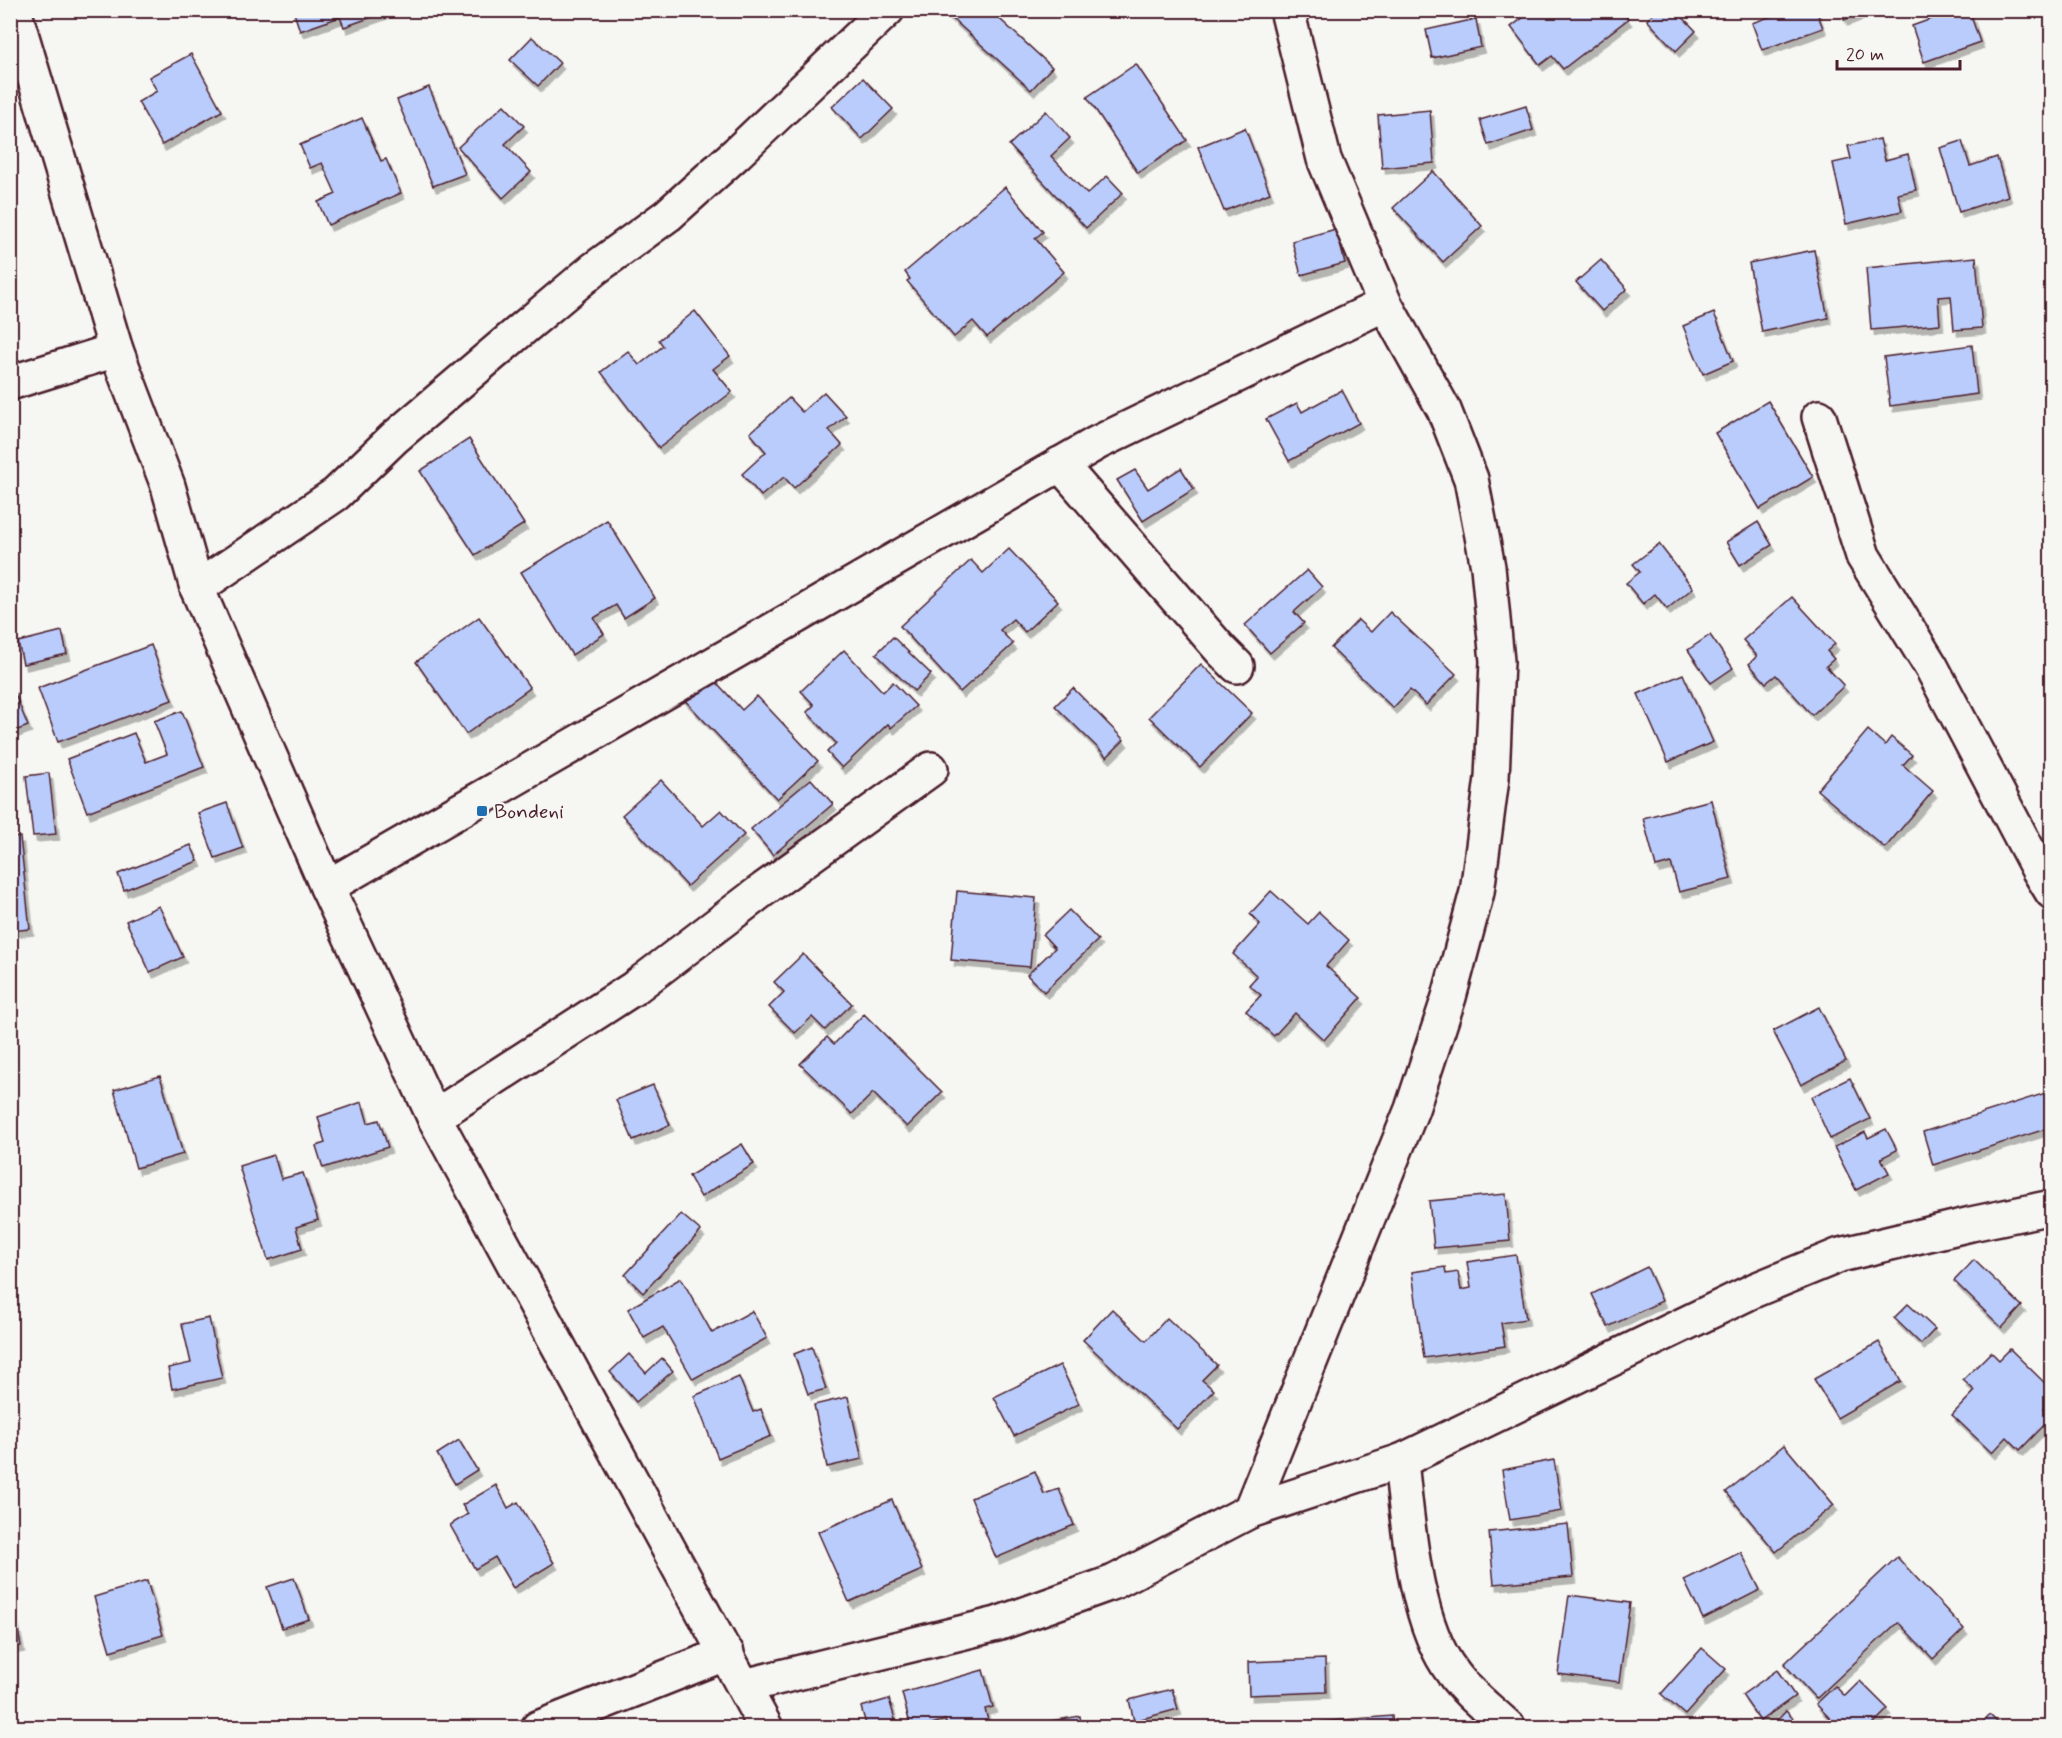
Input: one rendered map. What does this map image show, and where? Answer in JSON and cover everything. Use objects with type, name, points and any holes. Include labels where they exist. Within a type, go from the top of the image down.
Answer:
[{"type":"street","points":[[14,10],[116,350],[168,486],[197,588],[327,887],[434,1117],[766,1728]]},
{"type":"street","points":[[197,588],[336,494],[394,438],[514,336],[594,269],[668,215],[737,153],[887,10]]},
{"type":"street","points":[[1250,1511],[1412,1109],[1449,997],[1477,892],[1492,778],[1497,661],[1488,567],[1471,479],[1443,410],[1385,304],[1324,159],[1287,10]]},
{"type":"street","points":[[327,887],[1097,443],[1385,304]]},
{"type":"street","points":[[10,383],[116,350]]},
{"type":"street","points":[[1819,417],[1863,556],[1932,668],[2052,892]]},
{"type":"street","points":[[1060,464],[1221,650],[1238,666]]},
{"type":"street","points":[[434,1117],[634,988],[764,889],[931,769]]},
{"type":"street","points":[[744,1686],[997,1624],[1114,1582],[1250,1511],[1401,1461],[1755,1290],[1840,1255],[2052,1207]]},
{"type":"street","points":[[1401,1461],[1417,1577],[1424,1612],[1438,1652],[1453,1674],[1509,1728]]},
{"type":"street","points":[[538,1728],[727,1653]]},
{"type":"building","points":[[293,10],[392,10],[344,27],[340,17],[300,31]]},
{"type":"building","points":[[943,10],[990,10],[1052,67],[1031,90]]},
{"type":"building","points":[[1533,10],[1621,10],[1628,19],[1563,69],[1552,56],[1540,65],[1511,27]]},
{"type":"building","points":[[1656,10],[1676,10],[1696,31],[1676,51],[1647,20]]},
{"type":"building","points":[[1789,10],[1816,10],[1823,28],[1762,50],[1752,23]]},
{"type":"building","points":[[1840,10],[1869,10],[1844,20]]},
{"type":"building","points":[[1956,10],[1969,10],[1980,42],[1924,62],[1912,26]]},
{"type":"building","points":[[1476,19],[1481,47],[1432,58],[1426,30]]},
{"type":"building","points":[[532,37],[560,63],[538,86],[510,60]]},
{"type":"building","points":[[191,54],[222,111],[162,145],[138,102],[157,91],[149,77]]},
{"type":"building","points":[[1136,64],[1187,140],[1138,173],[1087,97]]},
{"type":"building","points":[[863,78],[893,109],[862,139],[832,107]]},
{"type":"building","points":[[429,87],[465,174],[433,186],[397,100]]},
{"type":"building","points":[[504,105],[524,126],[505,144],[531,172],[503,198],[458,147]]},
{"type":"building","points":[[1526,106],[1533,130],[1488,145],[1480,120]]},
{"type":"building","points":[[1430,110],[1434,163],[1382,168],[1378,115]]},
{"type":"building","points":[[1046,111],[1070,138],[1051,156],[1087,194],[1107,176],[1123,193],[1086,228],[1009,145]]},
{"type":"building","points":[[362,118],[381,161],[386,159],[401,193],[328,225],[318,202],[336,194],[322,163],[310,168],[300,145]]},
{"type":"building","points":[[1245,128],[1270,193],[1224,211],[1198,147]]},
{"type":"building","points":[[1880,139],[1885,160],[1908,154],[1916,190],[1898,194],[1902,211],[1846,224],[1833,163],[1851,159],[1848,146]]},
{"type":"building","points":[[1962,141],[1970,166],[1997,157],[2008,196],[1959,212],[1940,148]]},
{"type":"building","points":[[1433,171],[1482,226],[1443,262],[1393,208]]},
{"type":"building","points":[[1005,187],[1043,232],[1035,238],[1064,272],[987,337],[973,321],[954,337],[907,281],[910,279],[905,272]]},
{"type":"building","points":[[1336,229],[1345,263],[1301,275],[1292,241]]},
{"type":"building","points":[[1814,250],[1828,318],[1762,332],[1749,263]]},
{"type":"building","points":[[1976,257],[1982,328],[1954,330],[1951,296],[1938,297],[1940,324],[1871,330],[1866,268]]},
{"type":"building","points":[[1601,260],[1627,289],[1602,311],[1576,282]]},
{"type":"building","points":[[695,311],[730,356],[713,369],[732,392],[659,448],[601,372],[628,351],[639,365],[663,346],[659,340]]},
{"type":"building","points":[[1714,313],[1733,361],[1703,374],[1683,326]]},
{"type":"building","points":[[1972,345],[1977,394],[1890,406],[1884,357]]},
{"type":"building","points":[[1342,390],[1359,423],[1289,461],[1266,419],[1297,403],[1302,412]]},
{"type":"building","points":[[824,392],[846,416],[829,430],[842,445],[794,488],[784,477],[761,496],[742,474],[766,452],[750,433],[789,398],[802,412]]},
{"type":"building","points":[[1768,401],[1813,477],[1760,509],[1715,433]]},
{"type":"building","points":[[469,439],[524,524],[475,555],[420,471]]},
{"type":"building","points":[[1181,468],[1194,489],[1143,521],[1117,480],[1135,470],[1148,489]]},
{"type":"building","points":[[607,520],[655,598],[624,618],[616,605],[594,618],[604,634],[572,655],[521,572]]},
{"type":"building","points":[[1758,522],[1772,545],[1740,565],[1726,542]]},
{"type":"building","points":[[1659,544],[1693,588],[1667,609],[1655,594],[1643,604],[1626,583],[1640,572],[1633,564]]},
{"type":"building","points":[[1009,549],[1058,601],[1025,632],[1013,619],[1000,630],[1013,644],[960,692],[900,626],[971,560],[983,573]]},
{"type":"building","points":[[1307,570],[1322,587],[1294,612],[1304,623],[1270,653],[1245,625]]},
{"type":"building","points":[[1792,597],[1835,644],[1827,651],[1834,659],[1826,666],[1844,686],[1812,715],[1776,675],[1766,683],[1749,664],[1757,656],[1743,640]]},
{"type":"building","points":[[1390,612],[1456,674],[1426,705],[1410,690],[1393,708],[1331,648],[1358,620],[1371,632]]},
{"type":"building","points":[[479,617],[530,688],[466,734],[416,662]]},
{"type":"building","points":[[62,631],[67,654],[23,664],[18,642]]},
{"type":"building","points":[[1710,635],[1733,668],[1711,683],[1688,650]]},
{"type":"building","points":[[893,637],[931,674],[914,691],[876,654]]},
{"type":"building","points":[[151,645],[172,700],[58,742],[38,688]]},
{"type":"building","points":[[844,650],[883,692],[893,682],[916,706],[891,728],[888,724],[842,768],[827,752],[836,743],[807,712],[814,705],[801,691]]},
{"type":"building","points":[[1201,664],[1252,713],[1200,767],[1149,717]]},
{"type":"building","points":[[706,671],[742,710],[757,696],[818,761],[777,799],[680,695]]},
{"type":"building","points":[[1683,674],[1713,742],[1668,762],[1638,694]]},
{"type":"building","points":[[12,687],[28,726],[10,733],[10,688]]},
{"type":"building","points":[[1073,688],[1124,740],[1107,757],[1055,706]]},
{"type":"building","points":[[182,711],[204,767],[87,812],[67,759],[134,733],[146,762],[167,754],[154,721]]},
{"type":"building","points":[[1868,730],[1885,745],[1891,737],[1912,755],[1903,765],[1933,791],[1885,848],[1817,790]]},
{"type":"building","points":[[49,773],[56,834],[33,836],[26,776]]},
{"type":"building","points":[[811,779],[833,804],[773,855],[751,829]]},
{"type":"building","points":[[661,780],[703,826],[721,810],[744,835],[687,886],[622,815]]},
{"type":"building","points":[[1711,800],[1731,879],[1679,892],[1671,863],[1656,867],[1643,818]]},
{"type":"building","points":[[227,803],[243,848],[215,858],[198,813]]},
{"type":"building","points":[[20,837],[30,929],[10,931],[10,838]]},
{"type":"building","points":[[191,845],[198,861],[124,890],[118,874]]},
{"type":"building","points":[[957,891],[1036,898],[1030,967],[951,960]]},
{"type":"building","points":[[1271,891],[1308,924],[1319,912],[1349,940],[1326,966],[1361,998],[1324,1040],[1295,1013],[1274,1036],[1246,1011],[1261,995],[1249,985],[1257,976],[1233,954],[1260,924],[1250,914]]},
{"type":"building","points":[[159,906],[183,957],[150,972],[126,921]]},
{"type":"building","points":[[1069,910],[1098,940],[1044,992],[1027,975],[1055,948],[1043,935]]},
{"type":"building","points":[[803,954],[852,1004],[825,1030],[812,1017],[795,1033],[769,1007],[784,992],[774,982]]},
{"type":"building","points":[[1819,1007],[1846,1061],[1801,1085],[1773,1031]]},
{"type":"building","points":[[864,1014],[942,1092],[907,1127],[873,1093],[852,1114],[800,1064],[827,1037],[834,1044]]},
{"type":"building","points":[[160,1076],[183,1154],[136,1168],[114,1090]]},
{"type":"building","points":[[1850,1078],[1870,1119],[1830,1139],[1811,1097]]},
{"type":"building","points":[[653,1085],[670,1125],[633,1140],[616,1100]]},
{"type":"building","points":[[2052,1091],[2052,1127],[1933,1165],[1923,1132]]},
{"type":"building","points":[[362,1102],[368,1123],[379,1120],[388,1147],[323,1168],[316,1146],[325,1143],[318,1117]]},
{"type":"building","points":[[1886,1129],[1897,1150],[1881,1158],[1889,1173],[1856,1190],[1834,1147],[1865,1132],[1868,1138]]},
{"type":"building","points":[[742,1144],[754,1164],[701,1197],[689,1176]]},
{"type":"building","points":[[274,1155],[281,1179],[303,1173],[318,1220],[296,1227],[302,1249],[268,1260],[239,1166]]},
{"type":"building","points":[[1506,1194],[1510,1241],[1434,1248],[1429,1201]]},
{"type":"building","points":[[681,1214],[701,1231],[643,1293],[625,1275]]},
{"type":"building","points":[[1516,1255],[1526,1319],[1501,1323],[1505,1346],[1424,1358],[1412,1272],[1445,1267],[1446,1274],[1458,1272],[1461,1290],[1471,1288],[1467,1262]]},
{"type":"building","points":[[1974,1260],[2022,1306],[2002,1328],[1954,1281]]},
{"type":"building","points":[[1647,1267],[1662,1301],[1608,1327],[1592,1294]]},
{"type":"building","points":[[681,1278],[712,1333],[752,1311],[767,1338],[693,1379],[663,1327],[644,1338],[628,1309]]},
{"type":"building","points":[[1908,1304],[1935,1329],[1921,1344],[1894,1318]]},
{"type":"building","points":[[1112,1309],[1146,1341],[1167,1318],[1217,1365],[1202,1380],[1214,1390],[1177,1429],[1083,1340]]},
{"type":"building","points":[[209,1318],[222,1378],[172,1389],[168,1368],[191,1363],[182,1324]]},
{"type":"building","points":[[1879,1342],[1901,1381],[1837,1418],[1814,1379]]},
{"type":"building","points":[[812,1347],[826,1389],[808,1394],[794,1354]]},
{"type":"building","points":[[2010,1349],[2052,1390],[2052,1400],[2044,1408],[2052,1417],[2020,1450],[2007,1437],[1992,1453],[1952,1415],[1975,1391],[1963,1380],[1991,1352],[1999,1360]]},
{"type":"building","points":[[629,1354],[646,1373],[662,1358],[673,1371],[636,1402],[610,1372]]},
{"type":"building","points":[[1060,1365],[1079,1404],[1014,1436],[994,1397]]},
{"type":"building","points":[[739,1377],[753,1412],[761,1409],[771,1436],[718,1458],[694,1396]]},
{"type":"building","points":[[848,1397],[862,1459],[827,1467],[814,1405]]},
{"type":"building","points":[[459,1440],[477,1470],[455,1484],[437,1454]]},
{"type":"building","points":[[1784,1445],[1834,1505],[1776,1552],[1726,1492]]},
{"type":"building","points":[[1554,1460],[1562,1511],[1510,1520],[1502,1470]]},
{"type":"building","points":[[1035,1471],[1044,1494],[1059,1489],[1074,1525],[996,1558],[971,1498]]},
{"type":"building","points":[[496,1485],[508,1508],[518,1502],[554,1563],[513,1588],[495,1557],[475,1569],[450,1525],[468,1514],[462,1505]]},
{"type":"building","points":[[892,1500],[922,1570],[849,1602],[818,1532]]},
{"type":"building","points":[[1568,1524],[1573,1577],[1494,1584],[1489,1532]]},
{"type":"building","points":[[1741,1552],[1760,1590],[1703,1619],[1684,1580]]},
{"type":"building","points":[[1897,1557],[1964,1629],[1933,1659],[1898,1622],[1816,1699],[1784,1664]]},
{"type":"building","points":[[294,1578],[309,1619],[282,1628],[267,1587]]},
{"type":"building","points":[[147,1581],[163,1635],[110,1651],[94,1597]]},
{"type":"building","points":[[10,1594],[21,1646],[10,1648]]},
{"type":"building","points":[[1569,1595],[1630,1603],[1619,1682],[1558,1674]]},
{"type":"building","points":[[1702,1648],[1726,1669],[1685,1715],[1661,1694]]},
{"type":"building","points":[[1325,1659],[1326,1692],[1249,1695],[1248,1662]]},
{"type":"building","points":[[983,1670],[993,1707],[985,1709],[990,1728],[947,1728],[945,1720],[919,1728],[911,1728],[902,1693]]},
{"type":"building","points":[[1777,1670],[1795,1696],[1760,1721],[1742,1695]]},
{"type":"building","points":[[1860,1681],[1888,1709],[1869,1728],[1839,1728],[1816,1704],[1835,1686],[1845,1696]]},
{"type":"building","points":[[1172,1689],[1178,1709],[1134,1721],[1129,1700]]},
{"type":"building","points":[[889,1699],[897,1726],[867,1728],[861,1707]]},
{"type":"building","points":[[1786,1711],[1802,1728],[1770,1728]]},
{"type":"building","points":[[1990,1715],[2003,1728],[1978,1728]]},
{"type":"building","points":[[1080,1716],[1082,1728],[1051,1728],[1050,1721]]},
{"type":"building","points":[[1392,1716],[1393,1728],[1319,1728],[1318,1722]]},
{"type":"building","points":[[1294,1724],[1294,1728],[1275,1728],[1275,1725]]},
{"type":"place","name":"Bondeni","points":[[482,811]]}]
